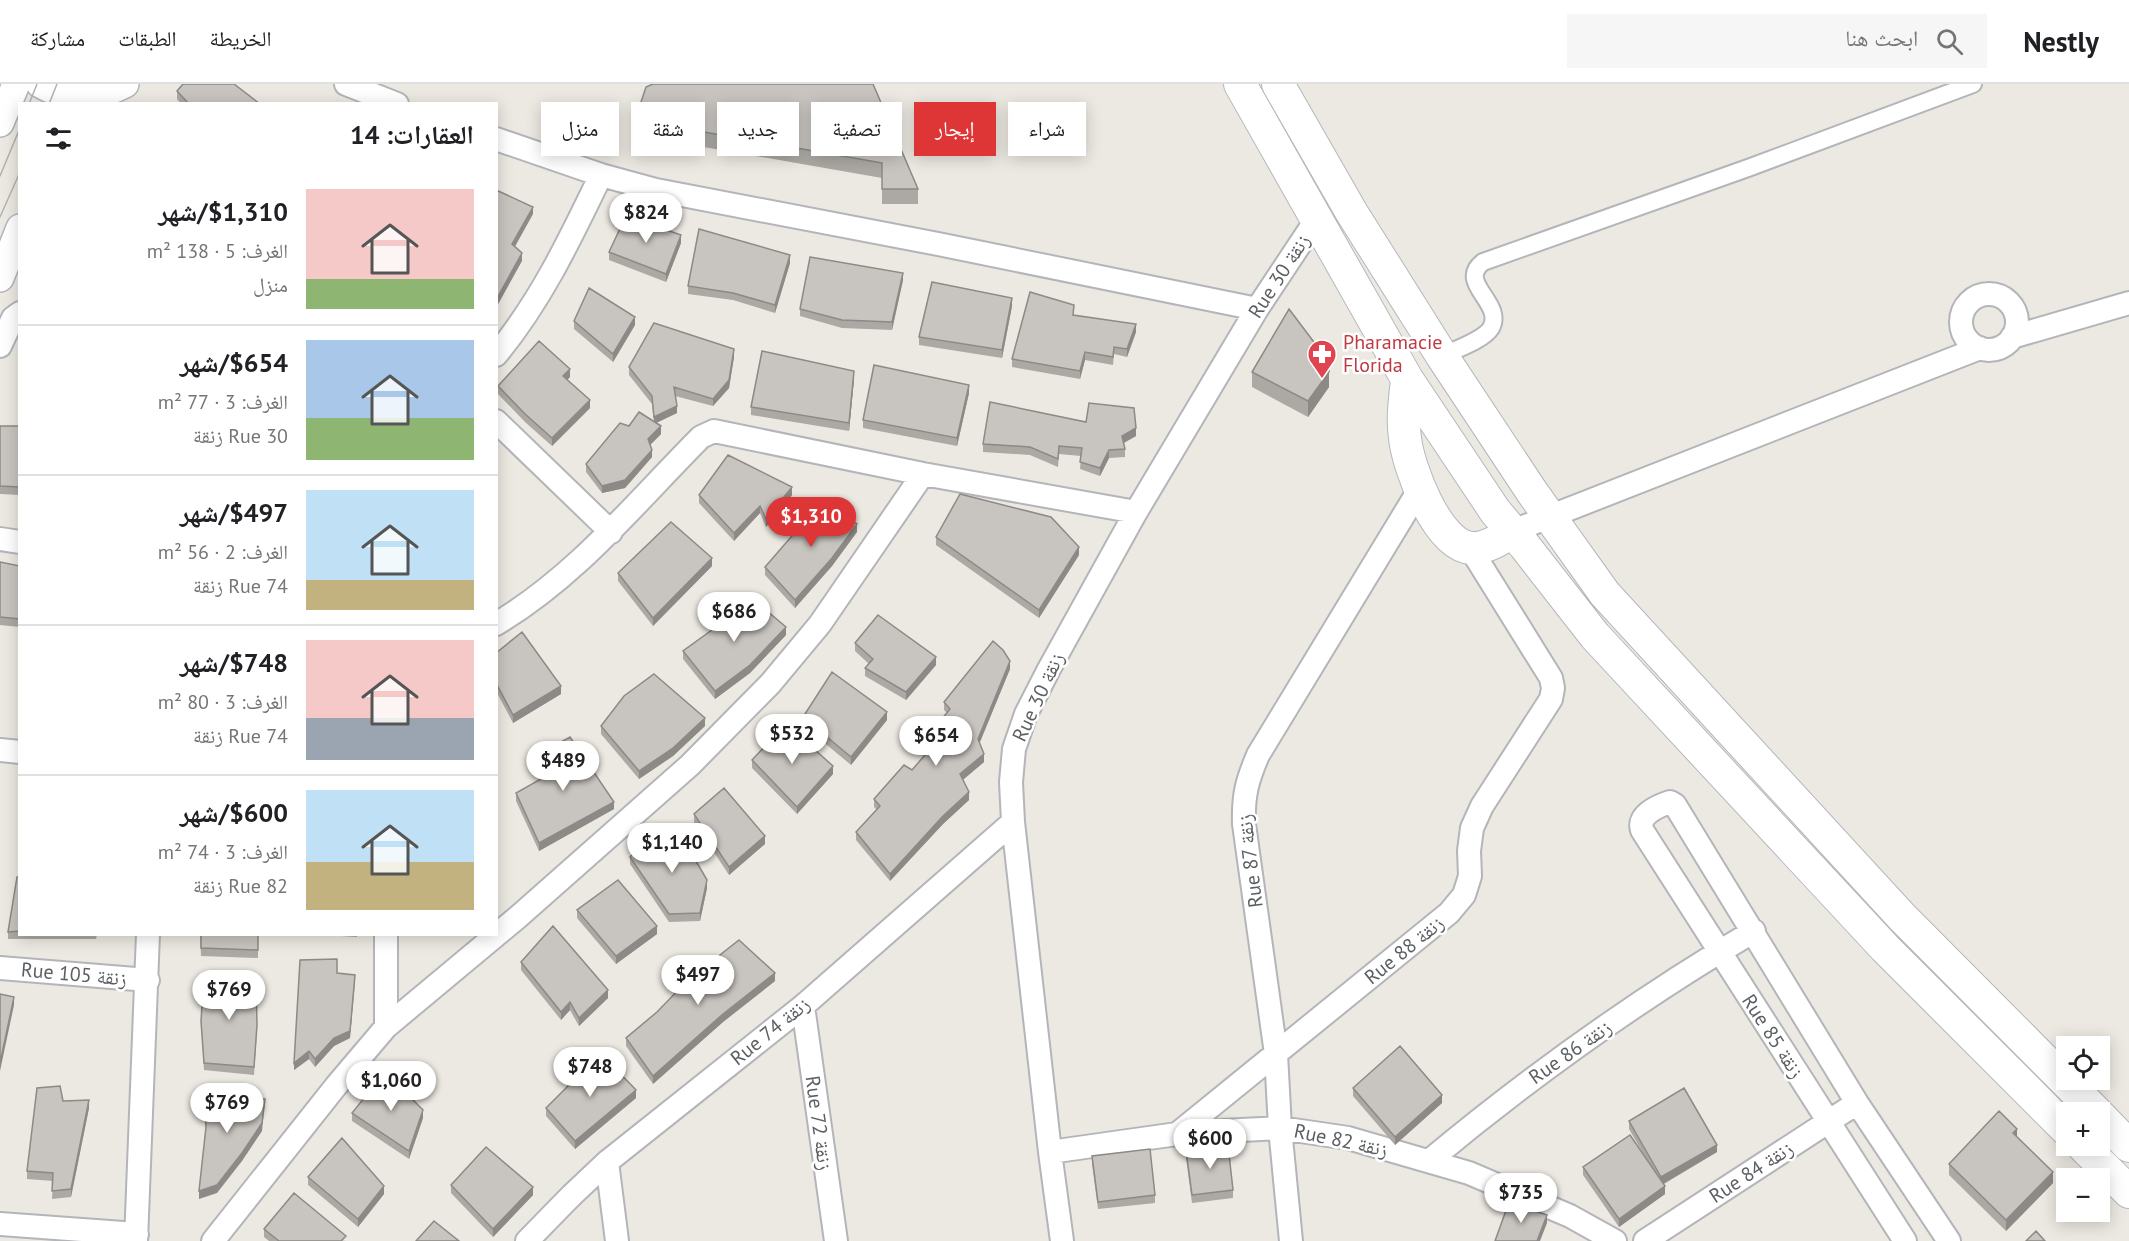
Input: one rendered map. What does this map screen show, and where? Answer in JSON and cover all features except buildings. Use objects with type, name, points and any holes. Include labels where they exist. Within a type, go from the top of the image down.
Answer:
[{"type":"main road","points":[[1240,84],[1407,379],[1495,511],[1595,636],[1885,948],[2056,1119]]},
{"type":"main road","points":[[1278,84],[1352,213],[1442,356],[1532,492],[1613,603],[1902,917],[2086,1102]]},
{"type":"main road","points":[[1407,379],[1403,413],[1405,439],[1411,468],[1419,490],[1431,511],[1453,540],[1470,548],[1500,540],[1513,531]]},
{"type":"main road","points":[[2110,1126],[2129,1146]]},
{"type":"main road","points":[[2093,1156],[2129,1192]]},
{"type":"street","points":[[0,123],[16,84]]},
{"type":"street","points":[[40,84],[54,91],[84,99],[125,84]]},
{"type":"street","points":[[346,84],[391,102]]},
{"type":"street","points":[[1442,356],[1480,338],[1491,329],[1494,318],[1474,274],[1483,262],[1748,168],[1973,84]]},
{"type":"street","points":[[498,140],[601,175],[656,190],[938,244],[1257,309]]},
{"type":"street","points":[[498,352],[540,294],[601,175]]},
{"type":"street","name":"Rue 30 زنقة","points":[[1062,1241],[1013,822],[1011,782],[1014,749],[1026,714],[1049,669],[1136,512],[1257,309],[1316,220]]},
{"type":"street","points":[[0,278],[18,233]]},
{"type":"street","points":[[2012,337],[2016,324],[2015,314],[2004,300],[1987,295],[1978,297],[1967,305],[1961,322],[1966,338],[1980,348],[1989,350],[1998,348],[2012,337],[2129,303]]},
{"type":"street","points":[[0,346],[13,318],[18,314]]},
{"type":"street","points":[[1513,531],[1980,348]]},
{"type":"street","points":[[498,423],[611,532]]},
{"type":"street","points":[[500,614],[557,580],[611,532],[701,437],[714,431],[923,474],[1136,512]]},
{"type":"street","points":[[507,916],[690,765],[770,684],[820,624],[923,474]]},
{"type":"street","name":"Rue 87 زنقة","points":[[1291,1241],[1280,1128],[1276,1053],[1244,824],[1243,799],[1258,755],[1419,490]]},
{"type":"street","points":[[0,539],[18,543]]},
{"type":"street","name":"Rue 88 زنقة","points":[[1177,1134],[1449,913],[1464,895],[1470,876],[1469,851],[1472,828],[1482,806],[1551,699],[1553,688],[1551,678],[1470,548]]},
{"type":"street","points":[[0,750],[18,752]]},
{"type":"street","name":"Rue 85 زنقة","points":[[1754,931],[1673,803],[1663,804],[1644,817],[1640,824],[1642,830],[1905,1241]]},
{"type":"street","name":"Rue 74 زنقة","points":[[527,1241],[607,1162],[803,1006],[1013,822]]},
{"type":"street","points":[[1754,931],[1857,1103],[1949,1241]]},
{"type":"street","name":"Rue 86 زنقة","points":[[1429,1161],[1552,1063],[1754,931]]},
{"type":"street","points":[[0,1224],[136,1238],[148,936]]},
{"type":"street","points":[[386,936],[386,1027]]},
{"type":"street","points":[[213,1241],[386,1027],[485,936]]},
{"type":"street","name":"Rue 105 زنقة","points":[[0,968],[148,980]]},
{"type":"street","name":"Rue 72 زنقة","points":[[803,1006],[836,1241]]},
{"type":"street","name":"Rue 84 زنقة","points":[[1645,1241],[1857,1103]]},
{"type":"street","name":"Rue 82 زنقة","points":[[1050,1152],[1177,1134],[1280,1128],[1348,1138],[1469,1173],[1570,1216],[1615,1241]]},
{"type":"street","points":[[607,1162],[617,1241]]},
{"type":"tram line","points":[[30,102],[37,84]]},
{"type":"tram line","points":[[50,102],[57,84]]},
{"type":"tram line","points":[[0,176],[18,133]]},
{"type":"tram line","points":[[0,217],[18,176]]},
{"type":"place","name":"Pharamacie Florida","points":[[1322,380]]}]
